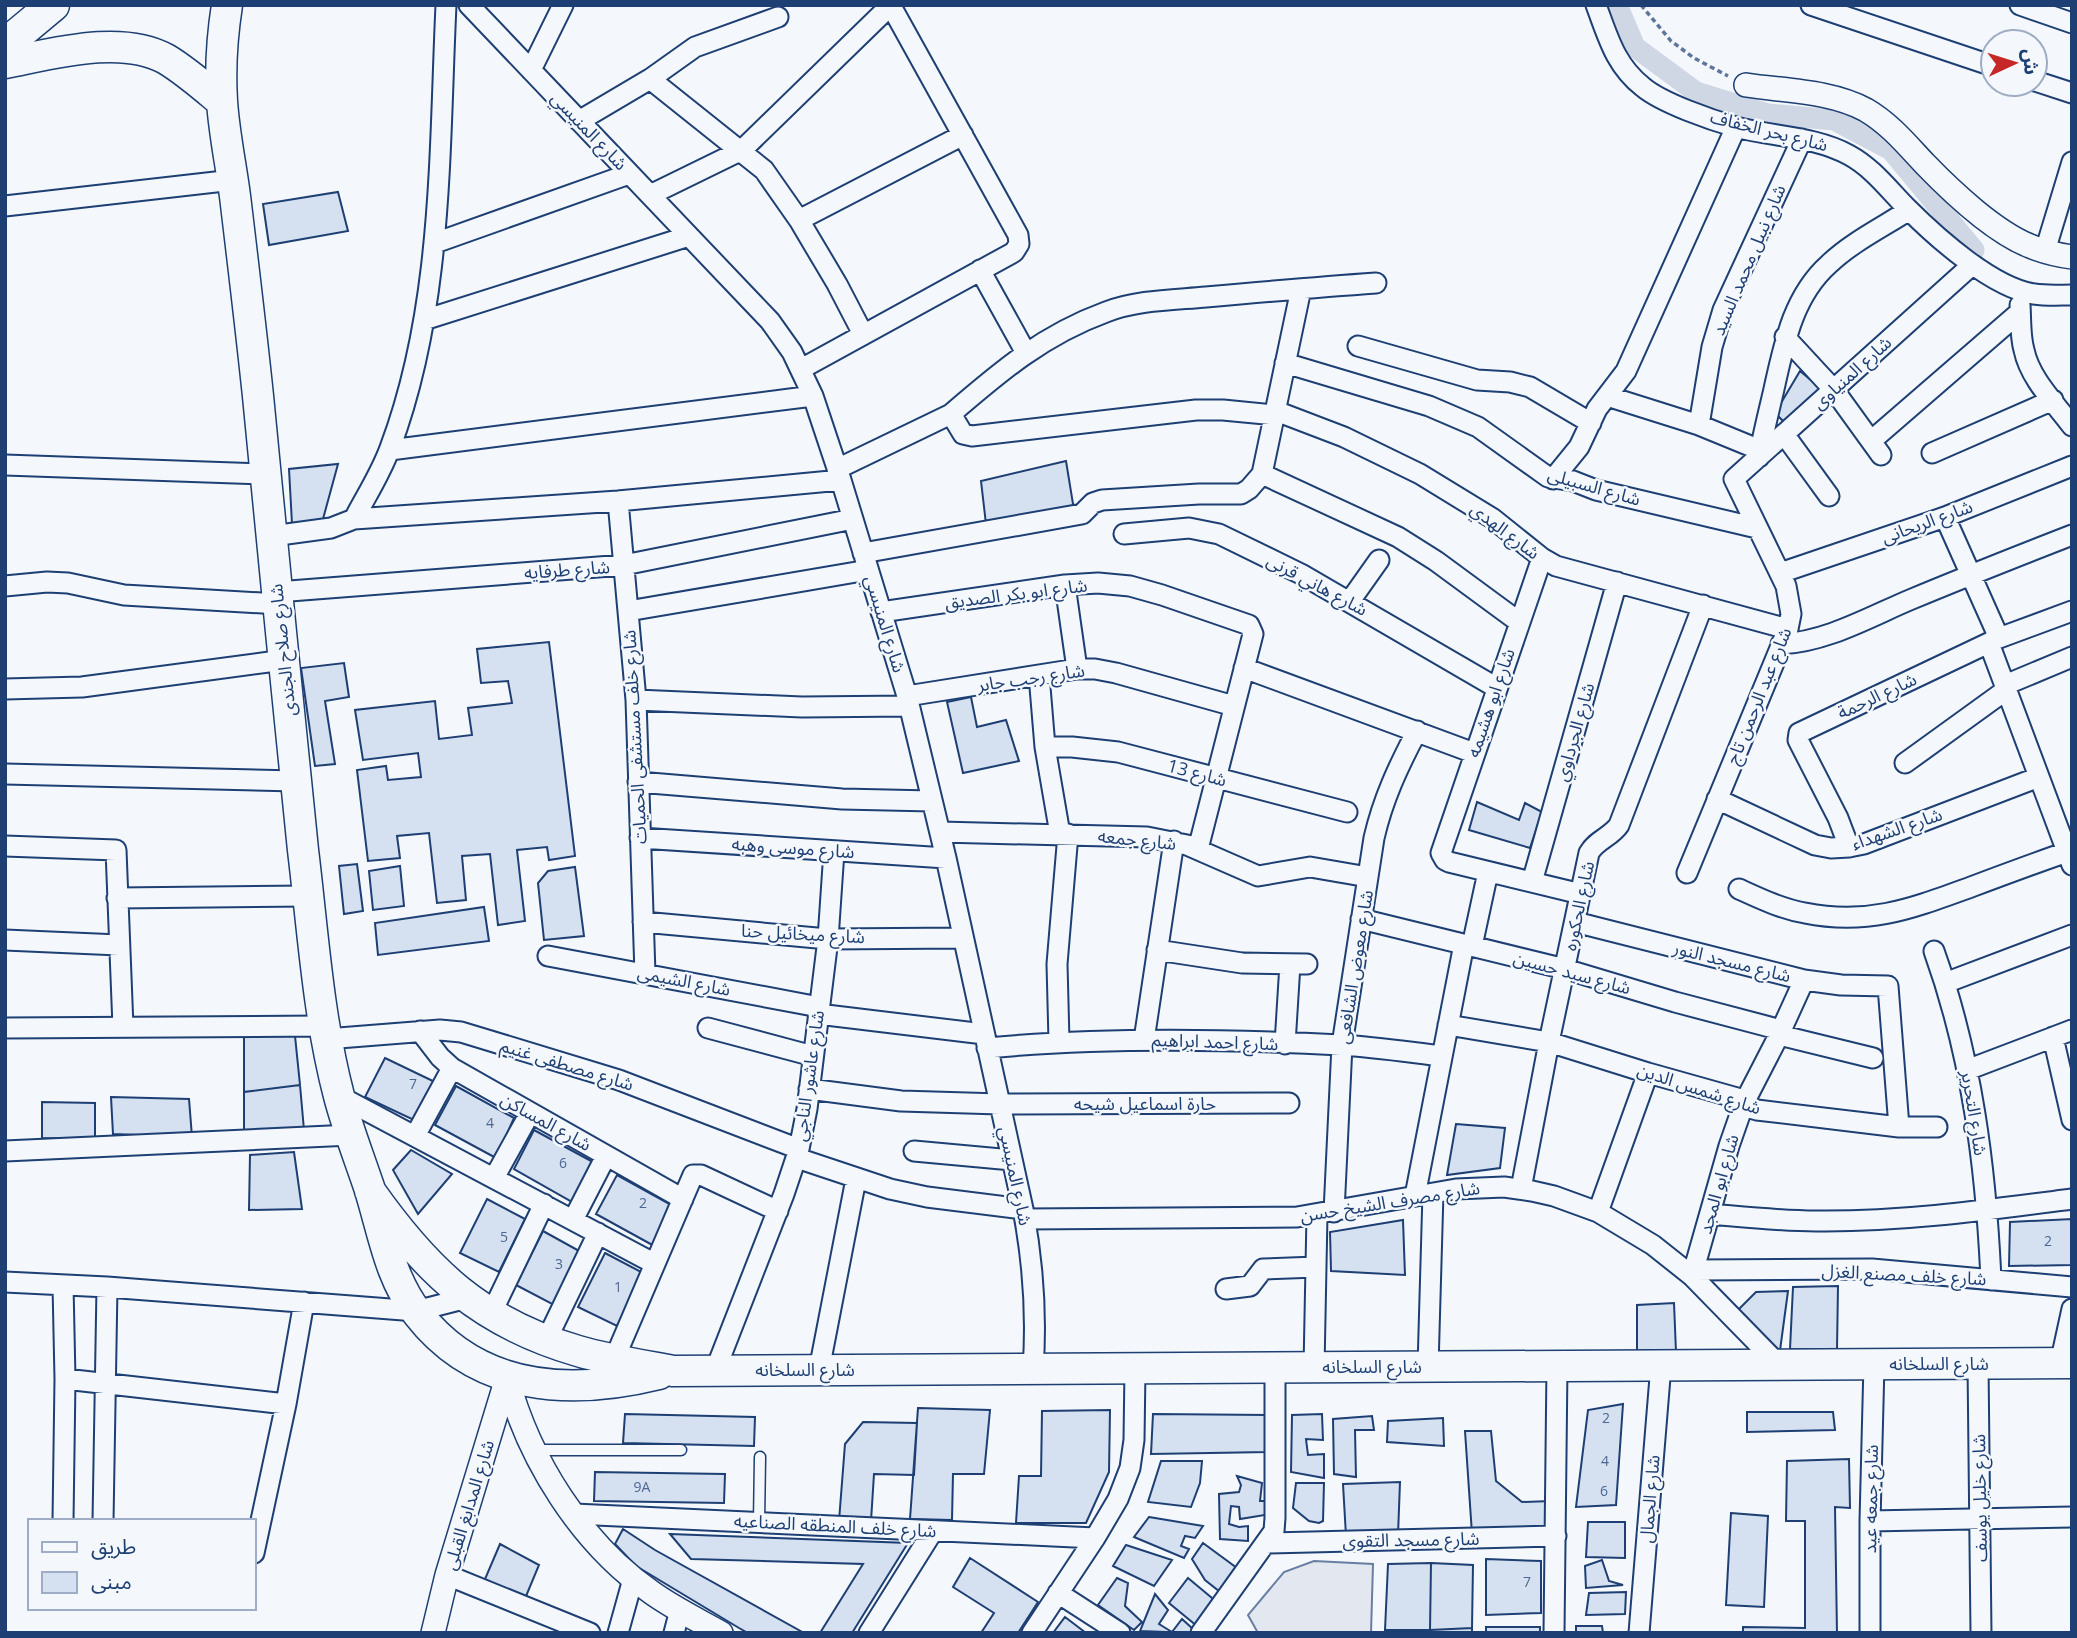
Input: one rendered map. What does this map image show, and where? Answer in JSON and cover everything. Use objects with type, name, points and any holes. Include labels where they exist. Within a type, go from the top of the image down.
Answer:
[{"type":"highway","points":[[5,45],[53,5]]},
{"type":"main road","name":"شارع صلاح الجندى","points":[[227,5],[222,40],[222,102],[266,474],[296,782],[325,1032],[339,1096],[396,1276],[415,1311],[437,1336],[462,1356],[507,1378],[555,1384],[609,1372]]},
{"type":"main road","points":[[5,63],[86,48],[106,46],[135,49],[163,58],[222,102]]},
{"type":"main road","name":"شارع صلاح الجندى","points":[[370,1191],[417,1253],[441,1277],[479,1306],[546,1341],[580,1352],[609,1372],[638,1379],[673,1371]]},
{"type":"main road","name":"شارع السلخانه","points":[[673,1371],[2066,1364]]},
{"type":"street","points":[[354,519],[390,450],[424,320],[435,243],[446,5]]},
{"type":"street","name":"شارع المنيسي","points":[[469,5],[770,321],[801,369],[813,396],[908,701],[946,858],[1024,1214],[1035,1297],[1033,1369]]},
{"type":"street","points":[[531,70],[563,5]]},
{"type":"street","name":"شارع بحر الخفاف","points":[[1596,5],[1615,56],[1633,79],[1657,96],[1736,127],[1802,139],[1833,148],[1862,163],[1874,173],[1909,210],[1972,265],[2019,290],[2047,296],[2072,295]]},
{"type":"street","points":[[1811,5],[1979,61]]},
{"type":"street","points":[[2020,5],[2072,23]]},
{"type":"street","points":[[650,195],[742,150],[891,6],[1018,235],[1018,244],[1014,253],[801,369]]},
{"type":"street","points":[[579,121],[650,79],[695,47],[778,17]]},
{"type":"street","points":[[650,79],[765,170],[799,220],[863,334]]},
{"type":"street","points":[[1746,85],[1836,98],[1869,112],[1902,138],[1950,189],[1976,211],[2027,245],[2072,257]]},
{"type":"street","points":[[2049,85],[2072,93]]},
{"type":"street","points":[[1553,479],[1579,447],[1597,409],[1626,371],[1736,127]]},
{"type":"street","points":[[799,220],[963,135]]},
{"type":"street","name":"شارع نبيل محمد السيد","points":[[1699,425],[1712,347],[1723,310],[1802,139]]},
{"type":"street","points":[[2045,251],[2072,162]]},
{"type":"street","points":[[435,243],[629,174]]},
{"type":"street","points":[[5,206],[233,180]]},
{"type":"street","points":[[1607,396],[1699,425],[1760,453],[1785,337],[1810,286],[1828,264],[1909,210]]},
{"type":"street","points":[[424,320],[689,236]]},
{"type":"street","name":"شارع المنياوى","points":[[1734,482],[1760,453],[1835,390],[1972,265]]},
{"type":"street","points":[[980,270],[1026,353]]},
{"type":"street","points":[[272,536],[331,528],[354,519],[618,501],[839,475],[951,414],[1006,366],[1046,340],[1073,325],[1109,311],[1148,302],[1376,283]]},
{"type":"street","points":[[628,611],[1082,514],[1093,503],[1102,500],[1245,493],[1262,474],[1301,289]]},
{"type":"street","points":[[2019,290],[2024,350],[2028,362],[2033,373],[2072,426]]},
{"type":"street","points":[[1785,337],[1835,390],[1876,448],[2020,312]]},
{"type":"street","points":[[1358,346],[1477,380],[1521,384],[1591,423]]},
{"type":"street","name":"شارع السبيلى","points":[[1285,363],[1454,416],[1486,432],[1553,479],[1573,481],[1596,490],[1757,528]]},
{"type":"street","points":[[390,450],[813,396]]},
{"type":"street","points":[[1932,453],[2053,400]]},
{"type":"street","name":"شارع الهدي","points":[[951,414],[963,434],[972,436],[1196,410],[1275,413],[1343,437],[1420,474],[1492,518],[1556,566],[1703,606],[1796,643],[1824,636],[1971,574],[2072,536]]},
{"type":"street","points":[[1784,434],[1829,496]]},
{"type":"street","points":[[5,466],[266,474]]},
{"type":"street","name":"شارع الريحانى","points":[[1780,573],[1945,517],[2072,466]]},
{"type":"street","points":[[1262,474],[1398,537],[1520,622]]},
{"type":"street","name":"شارع عبد الرحمن تاج","points":[[1687,873],[1791,614],[1786,586],[1734,482]]},
{"type":"street","name":"شارع خلف مستشفى الحميات","points":[[618,501],[636,700],[645,974]]},
{"type":"street","points":[[1740,889],[1771,904],[1805,913],[1839,917],[1874,916],[1908,910],[2069,858],[2006,687],[1994,640],[1971,574],[1945,517]]},
{"type":"street","name":"شارع طرفايه","points":[[5,586],[47,582],[68,583],[124,595],[278,598],[624,565],[853,519]]},
{"type":"street","name":"شارع هاني قرنى","points":[[1124,534],[1174,528],[1204,529],[1219,534],[1350,601],[1497,688]]},
{"type":"street","name":"شارع ابو هشيمه","points":[[1488,872],[1445,860],[1441,849],[1542,558]]},
{"type":"street","points":[[1350,601],[1379,559]]},
{"type":"street","name":"شارع الجرداوي","points":[[1532,882],[1617,582]]},
{"type":"street","name":"شارع ابو بكر الصديق","points":[[881,612],[1065,585],[1098,583],[1130,586],[1246,623],[1253,634],[1198,849]]},
{"type":"street","points":[[1065,585],[1076,670]]},
{"type":"street","name":"شارع الحكوره","points":[[1521,1189],[1589,853],[1594,845],[1611,835],[1619,825],[1703,606]]},
{"type":"street","name":"شارع الرحمة","points":[[1849,847],[1838,818],[1798,740],[1799,733],[1994,640],[2072,611]]},
{"type":"street","points":[[1905,763],[2006,687],[2071,658]]},
{"type":"street","points":[[5,689],[82,687],[284,660]]},
{"type":"street","points":[[1244,668],[1474,752]]},
{"type":"street","name":"شارع رجب جابر","points":[[636,700],[802,706],[908,701],[1039,676],[1095,669],[1234,706]]},
{"type":"street","points":[[1039,676],[1045,747],[1064,834],[1058,964],[1059,1041]]},
{"type":"street","name":"شارع معوض الشافعى","points":[[1314,1368],[1316,1267],[1326,1213],[1342,1045],[1368,877],[1381,810],[1397,770],[1417,732]]},
{"type":"street","name":"شارع 13","points":[[1045,747],[1093,748],[1118,752],[1347,812]]},
{"type":"street","points":[[5,774],[296,782]]},
{"type":"street","name":"شارع الشهداء","points":[[1717,799],[1815,845],[1849,847],[1900,831],[2039,777]]},
{"type":"street","points":[[638,782],[842,799],[932,801]]},
{"type":"street","name":"شارع جمعه","points":[[940,832],[1147,837],[1174,841],[1198,849],[1258,876],[1310,867],[1368,877]]},
{"type":"street","name":"شارع موسى وهبه","points":[[640,838],[946,858]]},
{"type":"street","points":[[1144,1040],[1174,841]]},
{"type":"street","points":[[5,846],[116,850],[123,1027]]},
{"type":"street","name":"شارع عاشور الناجي","points":[[715,1371],[798,1153],[828,939],[834,851]]},
{"type":"street","points":[[1428,1367],[1424,1195],[1448,1025],[1488,872],[1581,894]]},
{"type":"street","points":[[117,898],[309,896]]},
{"type":"street","name":"شارع سيد حسين","points":[[1362,919],[1566,969],[1873,1059]]},
{"type":"street","name":"شارع ميخائيل حنا","points":[[643,922],[828,939],[963,937]]},
{"type":"street","name":"شارع مسجد النور","points":[[1575,922],[1804,980],[1841,985],[1886,986],[1889,989],[1899,1127]]},
{"type":"street","points":[[1945,983],[2072,935]]},
{"type":"street","points":[[5,940],[119,945]]},
{"type":"street","points":[[1157,950],[1242,963],[1299,964],[1285,1044]]},
{"type":"street","name":"شارع التحرير","points":[[1934,951],[1959,1030],[1980,1143],[1988,1210],[1991,1280]]},
{"type":"street","name":"شارع الشيمى","points":[[548,956],[819,1011],[986,1041]]},
{"type":"street","name":"شارع ابو المجد","points":[[1693,1273],[1744,1103],[1804,980]]},
{"type":"street","name":"شارع شمس الدين","points":[[1448,1025],[1549,1042],[1737,1098],[1757,1110],[1899,1127],[1937,1127]]},
{"type":"street","name":"شارع مصطفى غنيم","points":[[5,1028],[461,1032],[619,1080],[856,1179]]},
{"type":"street","points":[[708,1028],[813,1056]]},
{"type":"street","name":"شارع المساكن","points":[[420,1031],[452,1068],[683,1199]]},
{"type":"street","points":[[1967,1070],[2063,1034],[2072,1120]]},
{"type":"street","name":"شارع احمد ابراهيم","points":[[986,1041],[1144,1040],[1342,1045],[1442,1056]]},
{"type":"street","points":[[415,1136],[452,1068]]},
{"type":"street","points":[[1598,1212],[1648,1073]]},
{"type":"street","name":"حارة اسماعيل شيحه","points":[[809,1089],[901,1101],[1000,1104],[1290,1103]]},
{"type":"street","points":[[339,1096],[655,1264]]},
{"type":"street","points":[[495,1178],[530,1112]]},
{"type":"street","points":[[5,1151],[351,1135]]},
{"type":"street","points":[[914,1152],[1012,1160]]},
{"type":"street","points":[[573,1220],[606,1156]]},
{"type":"street","points":[[609,1372],[692,1177],[699,1174],[778,1211]]},
{"type":"street","points":[[820,1370],[856,1179]]},
{"type":"street","name":"شارع مصرف الشيخ حسن","points":[[856,1179],[890,1189],[1024,1214],[1278,1218],[1326,1213],[1480,1187],[1521,1189],[1555,1196],[1598,1212],[1653,1245],[1693,1273],[1779,1365]]},
{"type":"street","points":[[1710,1214],[1816,1221],[1918,1217],[2072,1199]]},
{"type":"street","points":[[5,1282],[107,1287],[415,1311],[479,1306],[544,1204]]},
{"type":"street","points":[[546,1341],[598,1233]]},
{"type":"street","points":[[1226,1289],[1250,1286],[1263,1269],[1316,1267]]},
{"type":"street","name":"شارع خلف مصنع الغزل","points":[[1693,1273],[1872,1269],[2072,1287]]},
{"type":"street","points":[[63,1285],[63,1519]]},
{"type":"street","points":[[103,1519],[107,1287]]},
{"type":"street","points":[[256,1544],[286,1404],[304,1302]]},
{"type":"street","points":[[2066,1364],[2072,1309]]},
{"type":"street","name":"شارع جمعه عيد","points":[[1870,1633],[1874,1364]]},
{"type":"street","name":"شارع خليل يوسف","points":[[1978,1364],[1981,1633]]},
{"type":"street","points":[[1554,1633],[1557,1366]]},
{"type":"street","name":"شارع الجمال","points":[[1639,1633],[1661,1366]]},
{"type":"street","points":[[1201,1633],[1266,1543],[1275,1525],[1275,1368]]},
{"type":"street","points":[[1032,1633],[1118,1499],[1130,1468],[1134,1440],[1135,1369]]},
{"type":"street","points":[[507,1378],[518,1415],[533,1450],[552,1483],[595,1541],[634,1579],[721,1633]]},
{"type":"street","name":"شارع المدابغ القبلى","points":[[433,1633],[447,1575],[507,1378]]},
{"type":"street","points":[[65,1379],[286,1404]]},
{"type":"street","name":"شارع خلف المنطقه الصناعيه","points":[[575,1514],[1094,1538]]},
{"type":"street","points":[[1870,1521],[2072,1517]]},
{"type":"street","points":[[869,1633],[933,1531]]},
{"type":"street","name":"شارع مسجد التقوى","points":[[1266,1543],[1556,1536]]},
{"type":"street","points":[[447,1575],[590,1633]]},
{"type":"street","points":[[618,1633],[634,1579]]},
{"type":"street","points":[[1058,1593],[1120,1633]]},
{"type":"street","points":[[674,1633],[680,1610]]},
{"type":"lane","points":[[533,1450],[681,1450]]},
{"type":"lane","points":[[760,1457],[760,1523]]},
{"type":"path","points":[[1642,5],[1671,41],[1694,58],[1746,85]]},
{"type":"shaded area","points":[[1314,1561],[1373,1564],[1371,1633],[1258,1633],[1248,1615],[1284,1572]]},
{"type":"building","points":[[338,192],[348,231],[269,245],[263,204]]},
{"type":"building","points":[[1800,371],[1824,391],[1787,425],[1775,413]]},
{"type":"building","points":[[1066,461],[1074,510],[986,524],[981,481]]},
{"type":"building","points":[[338,464],[323,519],[292,524],[289,469]]},
{"type":"building","points":[[549,642],[575,856],[549,860],[547,847],[517,850],[525,921],[498,925],[490,854],[462,856],[466,900],[437,903],[429,833],[397,836],[400,858],[368,861],[357,770],[386,766],[388,780],[421,777],[418,753],[363,760],[355,710],[435,701],[439,739],[472,735],[468,708],[512,703],[508,681],[481,683],[477,649]]},
{"type":"building","points":[[344,663],[349,697],[325,701],[335,764],[315,766],[301,668]]},
{"type":"building","points":[[971,697],[977,727],[1006,720],[1019,761],[963,773],[947,702]]},
{"type":"building","points":[[1477,802],[1519,820],[1525,803],[1542,812],[1530,848],[1469,830]]},
{"type":"building","points":[[357,864],[363,911],[344,914],[339,866]]},
{"type":"building","points":[[400,866],[404,906],[373,910],[369,871]]},
{"type":"building","points":[[575,867],[584,936],[544,940],[538,883],[548,871]]},
{"type":"building","points":[[484,907],[489,941],[378,955],[375,923]]},
{"type":"building","points":[[244,1033],[295,1036],[300,1085],[244,1092]]},
{"type":"building","points":[[385,1058],[435,1082],[416,1121],[365,1097]]},
{"type":"building","points":[[300,1085],[304,1130],[244,1135],[244,1092]]},
{"type":"building","points":[[456,1086],[514,1118],[496,1158],[435,1125]]},
{"type":"building","points":[[111,1097],[189,1099],[192,1137],[113,1134]]},
{"type":"building","points":[[42,1102],[95,1103],[95,1139],[42,1138]]},
{"type":"building","points":[[1456,1124],[1505,1128],[1500,1168],[1447,1175]]},
{"type":"building","points":[[534,1130],[593,1162],[574,1203],[514,1169]]},
{"type":"building","points":[[411,1150],[452,1174],[418,1214],[393,1170]]},
{"type":"building","points":[[294,1152],[302,1209],[249,1210],[250,1155]]},
{"type":"building","points":[[617,1175],[675,1207],[656,1247],[596,1214]]},
{"type":"building","points":[[487,1199],[525,1219],[499,1272],[460,1253]]},
{"type":"building","points":[[2072,1219],[2072,1265],[2009,1266],[2010,1222]]},
{"type":"building","points":[[1403,1220],[1405,1275],[1331,1271],[1330,1232]]},
{"type":"building","points":[[543,1231],[581,1252],[554,1305],[516,1285]]},
{"type":"building","points":[[605,1253],[643,1273],[617,1326],[578,1307]]},
{"type":"building","points":[[1838,1286],[1837,1350],[1790,1349],[1793,1287]]},
{"type":"building","points":[[1788,1291],[1779,1358],[1735,1313],[1756,1292]]},
{"type":"building","points":[[1674,1303],[1676,1352],[1637,1355],[1637,1305]]},
{"type":"building","points":[[1623,1404],[1616,1505],[1576,1507],[1588,1410]]},
{"type":"building","points":[[918,1408],[990,1410],[984,1474],[953,1474],[952,1520],[910,1519]]},
{"type":"building","points":[[1110,1410],[1109,1472],[1086,1523],[1016,1523],[1019,1476],[1041,1476],[1042,1411]]},
{"type":"building","points":[[1747,1412],[1833,1412],[1835,1430],[1747,1432]]},
{"type":"building","points":[[625,1414],[755,1417],[754,1446],[623,1443]]},
{"type":"building","points":[[1153,1414],[1269,1415],[1268,1452],[1151,1454]]},
{"type":"building","points":[[1322,1414],[1323,1440],[1306,1439],[1308,1455],[1324,1454],[1324,1478],[1291,1472],[1292,1415]]},
{"type":"building","points":[[1372,1416],[1374,1430],[1355,1430],[1356,1477],[1334,1474],[1333,1419]]},
{"type":"building","points":[[1443,1418],[1444,1446],[1387,1442],[1388,1421]]},
{"type":"building","points":[[863,1422],[917,1423],[914,1475],[874,1474],[871,1521],[839,1521],[845,1444]]},
{"type":"building","points":[[1465,1431],[1491,1431],[1496,1481],[1522,1502],[1551,1501],[1550,1531],[1472,1534]]},
{"type":"building","points":[[1849,1459],[1850,1508],[1835,1507],[1837,1633],[1743,1633],[1743,1627],[1805,1628],[1805,1521],[1786,1521],[1787,1461]]},
{"type":"building","points":[[1161,1461],[1202,1461],[1200,1483],[1191,1507],[1148,1502]]},
{"type":"building","points":[[595,1472],[725,1474],[724,1503],[594,1501]]},
{"type":"building","points":[[1237,1476],[1262,1483],[1260,1501],[1270,1501],[1271,1514],[1240,1519],[1239,1507],[1231,1506],[1229,1524],[1248,1526],[1248,1541],[1220,1539],[1219,1494],[1239,1492],[1241,1485]]},
{"type":"building","points":[[1400,1482],[1398,1535],[1346,1536],[1343,1484]]},
{"type":"building","points":[[1296,1483],[1324,1483],[1323,1521],[1309,1521],[1293,1508]]},
{"type":"building","points":[[1731,1513],[1768,1516],[1764,1607],[1726,1605]]},
{"type":"building","points":[[1149,1517],[1203,1526],[1195,1538],[1185,1536],[1181,1546],[1189,1549],[1184,1558],[1134,1537]]},
{"type":"building","points":[[1588,1522],[1625,1522],[1625,1558],[1586,1557]]},
{"type":"building","points":[[623,1529],[655,1550],[804,1633],[748,1633],[739,1628],[636,1566],[615,1544]]},
{"type":"building","points":[[670,1534],[908,1543],[852,1633],[820,1633],[863,1564],[691,1559]]},
{"type":"building","points":[[1203,1543],[1241,1571],[1224,1595],[1205,1580],[1192,1559]]},
{"type":"building","points":[[500,1544],[539,1565],[524,1601],[485,1579]]},
{"type":"building","points":[[1126,1545],[1172,1560],[1154,1586],[1113,1566]]},
{"type":"building","points":[[970,1558],[1038,1602],[1018,1633],[981,1633],[994,1613],[953,1587]]},
{"type":"building","points":[[1486,1559],[1541,1561],[1541,1613],[1486,1615]]},
{"type":"building","points":[[1602,1560],[1609,1581],[1623,1585],[1586,1588],[1585,1566]]},
{"type":"building","points":[[1431,1563],[1430,1630],[1385,1630],[1388,1564]]},
{"type":"building","points":[[1431,1563],[1473,1565],[1472,1628],[1430,1630]]},
{"type":"building","points":[[1117,1578],[1128,1583],[1125,1606],[1142,1622],[1134,1630],[1098,1605]]},
{"type":"building","points":[[1188,1578],[1218,1603],[1203,1631],[1169,1603]]},
{"type":"building","points":[[1626,1592],[1625,1614],[1586,1615],[1589,1593]]},
{"type":"building","points":[[1155,1594],[1168,1610],[1159,1624],[1172,1632],[1182,1619],[1194,1630],[1192,1633],[1140,1631]]},
{"type":"building","points":[[1065,1617],[1086,1633],[1053,1633]]},
{"type":"building","points":[[1576,1626],[1602,1626],[1603,1633],[1576,1633]]},
{"type":"building","points":[[1486,1627],[1540,1627],[1540,1633],[1486,1633]]},
{"type":"building","points":[[1472,1628],[1472,1633],[1430,1633],[1430,1630]]},
{"type":"building","points":[[1385,1630],[1414,1630],[1414,1633],[1385,1633]]},
{"type":"waterway","points":[[1617,5],[1635,47],[1696,92],[1768,114],[1834,120],[1891,150],[1974,250]]}]
